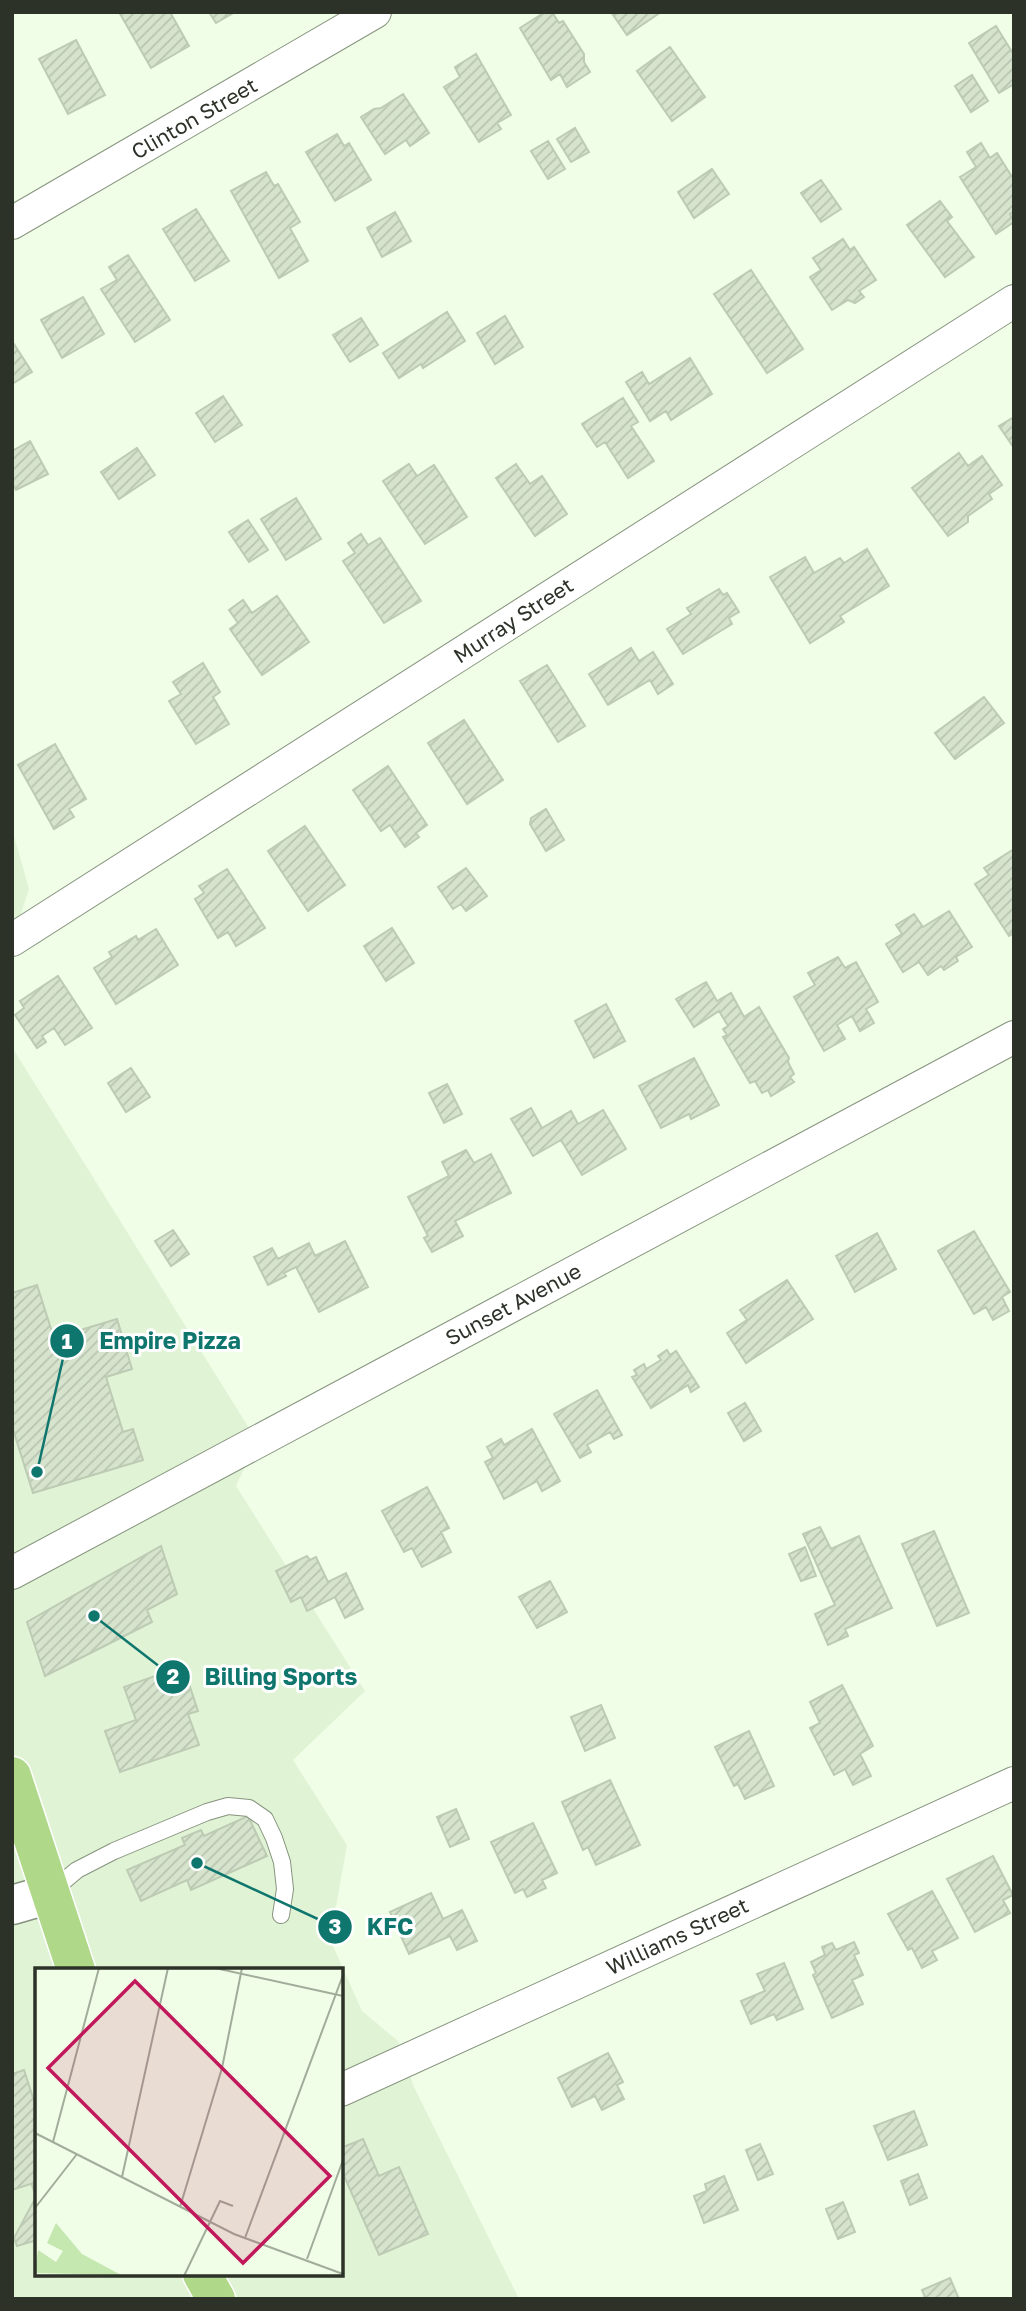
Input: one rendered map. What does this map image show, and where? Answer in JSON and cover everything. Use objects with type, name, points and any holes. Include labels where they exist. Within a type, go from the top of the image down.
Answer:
[{"type":"main road","points":[[12,1776],[75,1968]]},
{"type":"main road","points":[[203,2276],[216,2299]]},
{"type":"street","name":"Clinton Street","points":[[12,223],[375,12]]},
{"type":"street","name":"Murray Street","points":[[12,940],[1014,301]]},
{"type":"street","name":"Sunset Avenue","points":[[12,1573],[1014,1037]]},
{"type":"street","name":"Williams Street","points":[[343,2089],[1014,1783]]},
{"type":"street","points":[[12,1905],[50,1894]]},
{"type":"lane","points":[[50,1894],[77,1870],[206,1812],[228,1806],[249,1808],[265,1819],[275,1838],[282,1862],[285,1889],[281,1915]]},
{"type":"shaded area","points":[[12,829],[29,889],[12,941]]},
{"type":"shaded area","points":[[12,1047],[257,1441],[236,1486],[365,1691],[293,1760],[347,1845],[330,1939],[343,1968],[35,1968],[35,2276],[343,2276],[343,1968],[362,2011],[398,2041],[414,2087],[519,2299],[12,2299]]},
{"type":"building","points":[[119,12],[170,12],[189,46],[151,68]]},
{"type":"building","points":[[209,12],[235,12],[216,23]]},
{"type":"building","points":[[545,12],[552,12],[559,23],[563,21],[584,54],[584,62],[590,72],[567,87],[560,74],[551,80],[520,28]]},
{"type":"building","points":[[611,12],[661,12],[627,35]]},
{"type":"building","points":[[996,26],[1014,55],[1014,84],[999,93],[969,43]]},
{"type":"building","points":[[76,40],[105,95],[68,114],[39,59]]},
{"type":"building","points":[[670,47],[705,97],[672,121],[637,71]]},
{"type":"building","points":[[476,54],[511,115],[497,123],[501,129],[479,142],[444,87],[460,77],[455,67]]},
{"type":"building","points":[[972,75],[988,101],[971,112],[955,86]]},
{"type":"building","points":[[403,94],[429,133],[410,146],[406,140],[385,154],[361,117]]},
{"type":"building","points":[[575,128],[589,152],[571,162],[557,139]]},
{"type":"building","points":[[337,134],[344,146],[349,143],[371,180],[335,201],[306,152]]},
{"type":"building","points":[[548,141],[565,169],[548,179],[531,151]]},
{"type":"building","points":[[981,143],[990,158],[997,153],[1014,180],[1014,212],[1010,214],[1014,222],[996,234],[960,177],[976,167],[967,152]]},
{"type":"building","points":[[712,169],[729,194],[694,218],[678,192]]},
{"type":"building","points":[[266,172],[274,186],[278,184],[300,222],[290,228],[308,261],[279,278],[231,191]]},
{"type":"building","points":[[821,180],[841,209],[821,222],[801,193]]},
{"type":"building","points":[[940,201],[952,217],[947,221],[974,257],[945,277],[907,225]]},
{"type":"building","points":[[196,209],[229,261],[195,281],[163,229]]},
{"type":"building","points":[[395,212],[411,241],[382,257],[367,228]]},
{"type":"building","points":[[843,239],[850,250],[854,247],[876,280],[859,291],[864,297],[855,303],[848,300],[832,310],[810,277],[821,270],[813,258]]},
{"type":"building","points":[[128,255],[170,320],[135,342],[101,289],[117,280],[109,267]]},
{"type":"building","points":[[751,270],[803,349],[767,373],[714,294]]},
{"type":"building","points":[[83,297],[104,334],[62,358],[41,320]]},
{"type":"building","points":[[447,312],[465,341],[423,368],[421,364],[399,378],[383,353]]},
{"type":"building","points":[[505,316],[523,347],[495,364],[477,333]]},
{"type":"building","points":[[361,318],[378,345],[350,362],[333,335]]},
{"type":"building","points":[[12,341],[32,372],[12,384]]},
{"type":"building","points":[[690,358],[712,394],[671,420],[666,411],[650,421],[626,382],[642,372],[649,384]]},
{"type":"building","points":[[223,396],[242,425],[215,442],[196,413]]},
{"type":"building","points":[[623,398],[638,422],[631,426],[654,461],[628,478],[605,442],[597,447],[582,424]]},
{"type":"building","points":[[1014,417],[1014,448],[999,426]]},
{"type":"building","points":[[30,441],[48,474],[16,490],[12,483],[12,451]]},
{"type":"building","points":[[137,448],[155,475],[119,499],[101,472]]},
{"type":"building","points":[[959,453],[968,466],[982,456],[1002,485],[989,494],[992,499],[968,516],[968,522],[948,536],[912,488]]},
{"type":"building","points":[[409,464],[417,476],[434,465],[467,517],[425,544],[383,481]]},
{"type":"building","points":[[516,464],[530,484],[542,476],[567,514],[535,536],[496,478]]},
{"type":"building","points":[[296,498],[321,539],[286,560],[261,519]]},
{"type":"building","points":[[248,520],[268,550],[249,562],[229,532]]},
{"type":"building","points":[[361,534],[368,545],[380,538],[421,601],[384,623],[343,561],[355,553],[348,543]]},
{"type":"building","points":[[867,549],[889,586],[840,616],[844,622],[810,643],[770,577],[805,557],[814,573],[840,558],[844,563]]},
{"type":"building","points":[[719,589],[723,595],[727,593],[739,612],[729,618],[732,624],[683,654],[667,629],[691,614],[687,608]]},
{"type":"building","points":[[277,596],[309,642],[262,675],[230,629],[238,623],[229,610],[243,600],[252,613]]},
{"type":"building","points":[[631,648],[639,661],[653,652],[673,684],[658,694],[650,680],[608,705],[589,674]]},
{"type":"building","points":[[203,663],[220,692],[213,697],[229,724],[196,744],[169,701],[181,694],[173,682]]},
{"type":"building","points":[[547,665],[585,726],[558,742],[520,681]]},
{"type":"building","points":[[984,697],[1004,723],[955,759],[935,733]]},
{"type":"building","points":[[464,720],[503,780],[467,804],[428,743]]},
{"type":"building","points":[[55,744],[86,799],[69,809],[74,817],[54,829],[18,765]]},
{"type":"building","points":[[388,766],[427,825],[416,833],[419,837],[405,847],[390,825],[381,831],[353,790]]},
{"type":"building","points":[[546,809],[564,840],[546,851],[530,824],[531,818]]},
{"type":"building","points":[[305,826],[345,885],[308,911],[268,851]]},
{"type":"building","points":[[1014,849],[1014,933],[1009,936],[975,884],[989,875],[984,868]]},
{"type":"building","points":[[466,868],[487,896],[466,911],[461,904],[453,909],[438,887]]},
{"type":"building","points":[[227,869],[265,928],[236,946],[228,932],[218,938],[195,899],[204,893],[199,886]]},
{"type":"building","points":[[949,911],[972,947],[956,957],[958,961],[944,970],[941,966],[928,975],[919,962],[903,972],[886,944],[902,934],[896,925],[914,914],[923,927]]},
{"type":"building","points":[[392,928],[414,963],[386,981],[364,946]]},
{"type":"building","points":[[156,929],[178,965],[116,1004],[94,968],[112,957],[109,952],[136,936],[138,940]]},
{"type":"building","points":[[838,957],[845,968],[856,962],[878,1002],[866,1009],[874,1023],[860,1031],[852,1016],[837,1025],[845,1039],[824,1051],[794,997],[815,985],[808,973]]},
{"type":"building","points":[[58,976],[92,1028],[65,1045],[54,1028],[42,1036],[46,1042],[37,1048],[15,1015],[24,1008],[20,1001]]},
{"type":"building","points":[[706,982],[717,1001],[731,993],[744,1017],[759,1007],[789,1058],[788,1062],[794,1074],[790,1077],[794,1082],[771,1096],[768,1090],[762,1093],[755,1081],[750,1083],[723,1037],[727,1035],[723,1029],[728,1026],[719,1011],[694,1027],[676,999]]},
{"type":"building","points":[[606,1004],[625,1041],[594,1058],[575,1021]]},
{"type":"building","points":[[694,1058],[719,1105],[691,1119],[689,1114],[661,1128],[639,1086]]},
{"type":"building","points":[[131,1068],[150,1097],[126,1112],[108,1083]]},
{"type":"building","points":[[447,1084],[462,1114],[444,1123],[429,1093]]},
{"type":"building","points":[[531,1108],[542,1128],[571,1111],[578,1124],[603,1110],[626,1149],[582,1175],[561,1140],[533,1156],[511,1119]]},
{"type":"building","points":[[466,1150],[474,1163],[491,1154],[511,1193],[455,1221],[463,1236],[432,1252],[424,1238],[428,1236],[408,1197],[449,1176],[442,1162]]},
{"type":"building","points":[[173,1230],[189,1254],[171,1266],[155,1241]]},
{"type":"building","points":[[974,1231],[1010,1292],[1002,1297],[1009,1311],[993,1320],[986,1307],[974,1314],[938,1251]]},
{"type":"building","points":[[877,1233],[896,1269],[855,1292],[836,1256]]},
{"type":"building","points":[[345,1241],[368,1287],[319,1312],[296,1267],[284,1273],[286,1276],[268,1285],[254,1257],[272,1248],[278,1259],[309,1243],[315,1256]]},
{"type":"building","points":[[787,1280],[813,1319],[746,1363],[727,1333],[747,1320],[740,1310]]},
{"type":"building","points":[[37,1285],[54,1338],[117,1319],[132,1369],[106,1377],[123,1432],[133,1429],[143,1460],[33,1493],[12,1426],[12,1293]]},
{"type":"building","points":[[667,1350],[670,1355],[676,1351],[699,1387],[691,1392],[688,1385],[651,1408],[632,1377],[637,1375],[634,1370],[644,1364],[646,1369],[661,1360],[658,1356]]},
{"type":"building","points":[[597,1390],[622,1435],[614,1439],[610,1432],[587,1445],[591,1452],[580,1458],[554,1414]]},
{"type":"building","points":[[745,1403],[761,1431],[744,1441],[728,1413]]},
{"type":"building","points":[[532,1429],[560,1481],[542,1491],[537,1481],[504,1499],[485,1462],[493,1458],[487,1447],[501,1439],[504,1445]]},
{"type":"building","points":[[427,1487],[449,1528],[441,1532],[451,1552],[422,1567],[412,1548],[404,1552],[382,1511]]},
{"type":"building","points":[[820,1527],[831,1549],[859,1536],[892,1608],[845,1629],[848,1636],[828,1645],[815,1614],[835,1605],[803,1534]]},
{"type":"building","points":[[934,1531],[969,1613],[937,1626],[902,1544]]},
{"type":"building","points":[[161,1546],[177,1594],[147,1610],[152,1622],[45,1676],[27,1622]]},
{"type":"building","points":[[805,1547],[816,1576],[801,1581],[789,1554]]},
{"type":"building","points":[[307,1556],[310,1560],[316,1557],[328,1582],[346,1573],[363,1609],[345,1618],[335,1597],[307,1611],[301,1597],[291,1602],[276,1571]]},
{"type":"building","points":[[550,1581],[567,1612],[537,1628],[519,1597]]},
{"type":"building","points":[[183,1666],[198,1711],[188,1714],[199,1745],[120,1772],[105,1731],[136,1720],[124,1687]]},
{"type":"building","points":[[842,1685],[873,1746],[860,1754],[871,1776],[853,1785],[845,1769],[834,1775],[810,1728],[820,1723],[810,1702]]},
{"type":"building","points":[[601,1705],[615,1738],[585,1751],[571,1717]]},
{"type":"building","points":[[749,1731],[774,1786],[745,1799],[738,1784],[734,1786],[715,1747]]},
{"type":"building","points":[[610,1780],[640,1845],[596,1865],[588,1847],[583,1850],[562,1802]]},
{"type":"building","points":[[456,1809],[469,1839],[450,1847],[437,1817]]},
{"type":"building","points":[[248,1816],[267,1856],[191,1890],[187,1880],[141,1901],[127,1870],[185,1845],[182,1838],[201,1830],[204,1836]]},
{"type":"building","points":[[533,1823],[557,1873],[542,1880],[546,1888],[527,1897],[523,1889],[515,1893],[491,1842]]},
{"type":"building","points":[[993,1856],[1013,1895],[1003,1900],[1010,1913],[975,1932],[947,1879]]},
{"type":"building","points":[[932,1891],[958,1938],[932,1951],[937,1960],[922,1968],[912,1948],[908,1950],[888,1914]]},
{"type":"building","points":[[431,1893],[443,1919],[462,1910],[477,1941],[457,1950],[450,1936],[409,1954],[390,1912]]},
{"type":"building","points":[[854,1942],[859,1953],[854,1955],[863,1975],[852,1980],[863,2004],[832,2018],[813,1975],[816,1973],[811,1962],[825,1955],[822,1947],[832,1943],[836,1950]]},
{"type":"building","points":[[784,1963],[803,2009],[777,2020],[774,2014],[751,2024],[741,2001],[765,1991],[757,1974]]},
{"type":"building","points":[[608,2053],[623,2082],[617,2085],[624,2099],[602,2110],[595,2096],[572,2107],[558,2078]]},
{"type":"building","points":[[24,2070],[35,2104],[35,2183],[12,2190],[12,2074]]},
{"type":"building","points":[[914,2111],[927,2145],[888,2160],[874,2126]]},
{"type":"building","points":[[363,2139],[379,2176],[399,2167],[428,2234],[379,2255],[343,2174],[343,2147]]},
{"type":"building","points":[[760,2144],[773,2174],[758,2180],[746,2150]]},
{"type":"building","points":[[918,2174],[927,2198],[910,2205],[901,2181]]},
{"type":"building","points":[[724,2176],[738,2210],[704,2223],[694,2196],[707,2191],[705,2184]]},
{"type":"building","points":[[35,2199],[35,2241],[17,2246],[14,2238]]},
{"type":"building","points":[[843,2202],[855,2232],[838,2239],[826,2209]]},
{"type":"building","points":[[950,2278],[959,2299],[921,2299],[925,2297],[922,2290]]},
{"type":"place","name":"Empire Pizza","points":[[37,1472]]},
{"type":"place","name":"Billing Sports","points":[[94,1616]]},
{"type":"place","name":"KFC","points":[[197,1863]]}]
